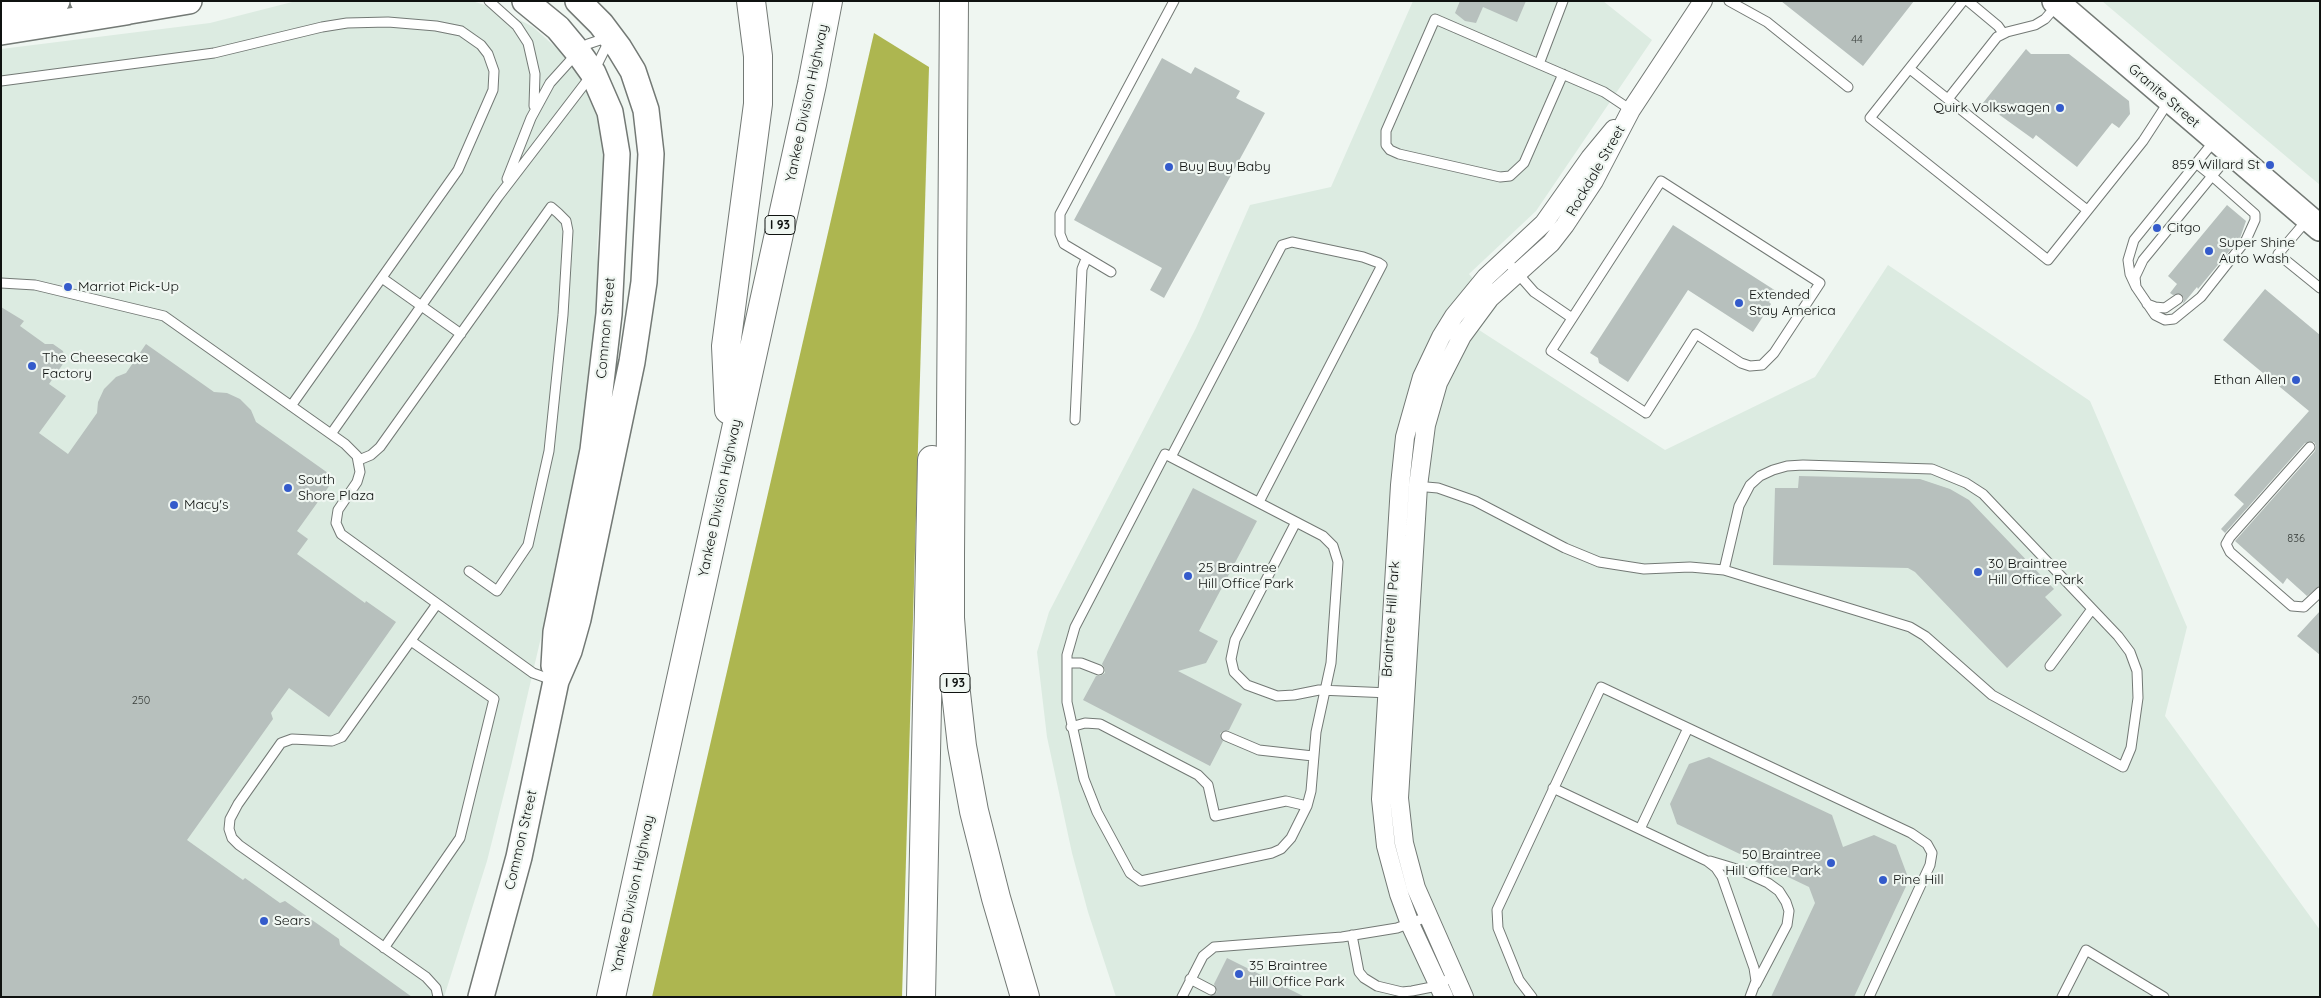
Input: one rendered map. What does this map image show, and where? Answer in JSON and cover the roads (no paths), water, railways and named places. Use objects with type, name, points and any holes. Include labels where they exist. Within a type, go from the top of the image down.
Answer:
[{"type":"highway","points":[[731,448],[726,346],[758,104],[758,56],[752,1]]},
{"type":"highway","name":"Yankee Division Highway","points":[[611,996],[828,1]]},
{"type":"highway","name":"I 93","points":[[954,1],[950,360],[950,618],[957,711],[966,771],[981,843],[1025,997]]},
{"type":"highway","points":[[921,997],[932,455],[950,360]]},
{"type":"street","points":[[1,12],[46,7],[56,1]]},
{"type":"street","points":[[83,1],[103,11],[126,12]]},
{"type":"street","points":[[1,32],[189,1]]},
{"type":"street","name":"Common Street","points":[[525,1],[552,23],[578,52],[593,73],[608,106],[617,154],[609,314],[594,450],[554,645],[556,681]]},
{"type":"street","name":"Common Street","points":[[480,997],[519,858],[556,681],[569,651],[578,619],[632,362],[644,275],[651,154],[649,124],[643,98],[633,71],[611,36],[578,1]]},
{"type":"street","name":"Rockdale Street","points":[[1516,273],[1551,243],[1574,213],[1598,174],[1631,110],[1703,1]]},
{"type":"street","name":"Granite Street","points":[[2057,3],[2314,223]]},
{"type":"street","name":"Rockdale Street","points":[[1505,259],[1544,224],[1590,158],[1631,110]]},
{"type":"street","name":"Braintree Hill Park","points":[[1441,990],[1410,924],[1392,869],[1383,823],[1381,783],[1400,485],[1406,429],[1417,391],[1440,337],[1461,306],[1486,277],[1505,259]]},
{"type":"street","name":"Braintree Hill Park","points":[[1464,997],[1427,917],[1411,872],[1400,813],[1400,774],[1418,486],[1426,426],[1444,370],[1459,341],[1479,312],[1516,273]]},
{"type":"lane","points":[[489,1],[517,26],[528,43],[534,63],[536,86],[531,118]]},
{"type":"lane","points":[[1111,272],[1067,248],[1061,240],[1060,214],[1174,1]]},
{"type":"lane","points":[[1539,64],[1563,1]]},
{"type":"lane","points":[[1728,1],[1767,22],[1848,87]]},
{"type":"lane","points":[[1963,1],[1870,118],[2048,260],[2143,141],[2170,101]]},
{"type":"lane","points":[[1968,1],[1998,26],[2003,33]]},
{"type":"lane","points":[[1948,99],[1995,40],[2003,33],[2035,25],[2045,18],[2057,3]]},
{"type":"lane","points":[[1563,74],[1524,163],[1510,176],[1500,177],[1399,154],[1390,150],[1386,145],[1386,131],[1435,19],[1563,74],[1604,92],[1631,110]]},
{"type":"lane","points":[[1,81],[214,53],[341,24],[423,24],[451,28],[467,34],[481,45],[490,60],[494,76],[493,90],[458,170],[292,406]]},
{"type":"lane","points":[[498,197],[531,118],[550,83],[578,52],[588,44],[611,36]]},
{"type":"lane","points":[[331,434],[498,197],[593,73],[611,36]]},
{"type":"lane","points":[[1910,69],[2087,210]]},
{"type":"lane","points":[[2196,163],[2255,214],[2255,220],[2246,240],[2201,297],[2180,316],[2168,320],[2159,318],[2146,304],[2136,287],[2128,267],[2129,253],[2134,240],[2196,163],[2223,147]]},
{"type":"lane","points":[[2136,287],[2135,277],[2143,260],[2212,176],[2223,147]]},
{"type":"lane","points":[[1661,181],[1820,284],[1774,353],[1762,365],[1750,366],[1741,363],[1696,334],[1646,413],[1550,351],[1572,318],[1661,181]]},
{"type":"lane","points":[[359,460],[371,455],[380,447],[550,207],[558,213],[566,221],[568,231],[564,315],[549,450],[529,542],[525,552],[497,591],[469,571]]},
{"type":"lane","points":[[2314,223],[2278,254],[2320,288]]},
{"type":"lane","points":[[1171,457],[1284,244],[1292,242],[1340,252],[1367,258],[1382,265],[1259,502]]},
{"type":"lane","points":[[1075,420],[1082,269],[1086,258]]},
{"type":"lane","points":[[1505,259],[1539,296],[1572,318]]},
{"type":"lane","points":[[382,278],[461,334]]},
{"type":"lane","points":[[1,283],[35,285],[164,316],[292,406],[352,450],[359,460],[360,472],[357,482],[337,514],[336,523],[340,534],[533,673],[556,681]]},
{"type":"lane","points":[[2146,304],[2165,308],[2178,299]]},
{"type":"lane","points":[[2310,447],[2230,537],[2226,544],[2230,552],[2292,606],[2304,606],[2320,592]]},
{"type":"lane","points":[[1165,454],[1171,457],[1327,539],[1337,554],[1332,653],[1313,756],[1311,790],[1307,806],[1291,838],[1276,852],[1139,880],[1130,873],[1092,802],[1080,768],[1066,693],[1067,663],[1069,642],[1075,627],[1165,454]]},
{"type":"lane","points":[[1400,485],[1438,488],[1475,501],[1570,551],[1599,562],[1644,569],[1700,567],[1724,570],[1910,627],[1924,636],[1992,694],[2123,767],[2130,753],[2137,714],[2137,671],[2127,646],[1983,494],[1966,483],[1939,471],[1926,468],[1795,465],[1767,472],[1754,480],[1741,500],[1724,570]]},
{"type":"lane","points":[[1296,522],[1235,640],[1232,665],[1241,681],[1268,694],[1294,695],[1325,690],[1405,694]]},
{"type":"lane","points":[[437,604],[342,736],[332,741],[292,739],[279,745],[238,804],[229,824],[232,838],[239,845],[430,981],[436,988],[438,997]]},
{"type":"lane","points":[[2050,666],[2092,609]]},
{"type":"lane","points":[[384,948],[460,838],[494,699],[411,641]]},
{"type":"lane","points":[[1067,663],[1081,663],[1099,670]]},
{"type":"lane","points":[[1532,997],[1519,980],[1498,928],[1496,914],[1500,901],[1601,687],[1911,833],[1930,848],[1932,859],[1928,870],[1869,997]]},
{"type":"lane","points":[[1071,727],[1085,724],[1100,724],[1198,775],[1208,785],[1215,816],[1291,801],[1307,806]]},
{"type":"lane","points":[[1640,829],[1688,728]]},
{"type":"lane","points":[[1226,736],[1259,750],[1313,756]]},
{"type":"lane","points":[[1553,788],[1707,861],[1740,870],[1772,885],[1782,894],[1788,906],[1789,916],[1785,930],[1752,993]]},
{"type":"lane","points":[[1707,861],[1716,868],[1722,877],[1754,968],[1756,978],[1752,993]]},
{"type":"lane","points":[[1182,997],[1203,956],[1214,947],[1352,935],[1397,928],[1427,917]]},
{"type":"lane","points":[[1352,935],[1357,966],[1364,978],[1385,989],[1402,992],[1423,989],[1441,990],[1455,976]]},
{"type":"lane","points":[[2062,997],[2086,950],[2164,997]]},
{"type":"lane","points":[[1190,979],[1211,990]]},
{"type":"place","name":"Quirk Volkswagen","points":[[2060,108]]},
{"type":"place","name":"859 Willard St","points":[[2270,165]]},
{"type":"place","name":"Buy Buy Baby","points":[[1169,167]]},
{"type":"place","name":"Citgo","points":[[2157,228]]},
{"type":"place","name":"Super Shine Auto Wash","points":[[2209,251]]},
{"type":"place","name":"Marriot Pick-Up","points":[[68,287]]},
{"type":"place","name":"Extended Stay America","points":[[1739,303]]},
{"type":"place","name":"The Cheesecake Factory","points":[[32,366]]},
{"type":"place","name":"Ethan Allen","points":[[2296,380]]},
{"type":"place","name":"South Shore Plaza","points":[[288,488]]},
{"type":"place","name":"Macy's","points":[[174,505]]},
{"type":"place","name":"30 Braintree Hill Office Park","points":[[1978,572]]},
{"type":"place","name":"25 Braintree Hill Office Park","points":[[1188,576]]},
{"type":"place","name":"50 Braintree Hill Office Park","points":[[1831,863]]},
{"type":"place","name":"Pine Hill","points":[[1883,880]]},
{"type":"place","name":"Sears","points":[[264,921]]},
{"type":"place","name":"35 Braintree Hill Office Park","points":[[1239,974]]}]
